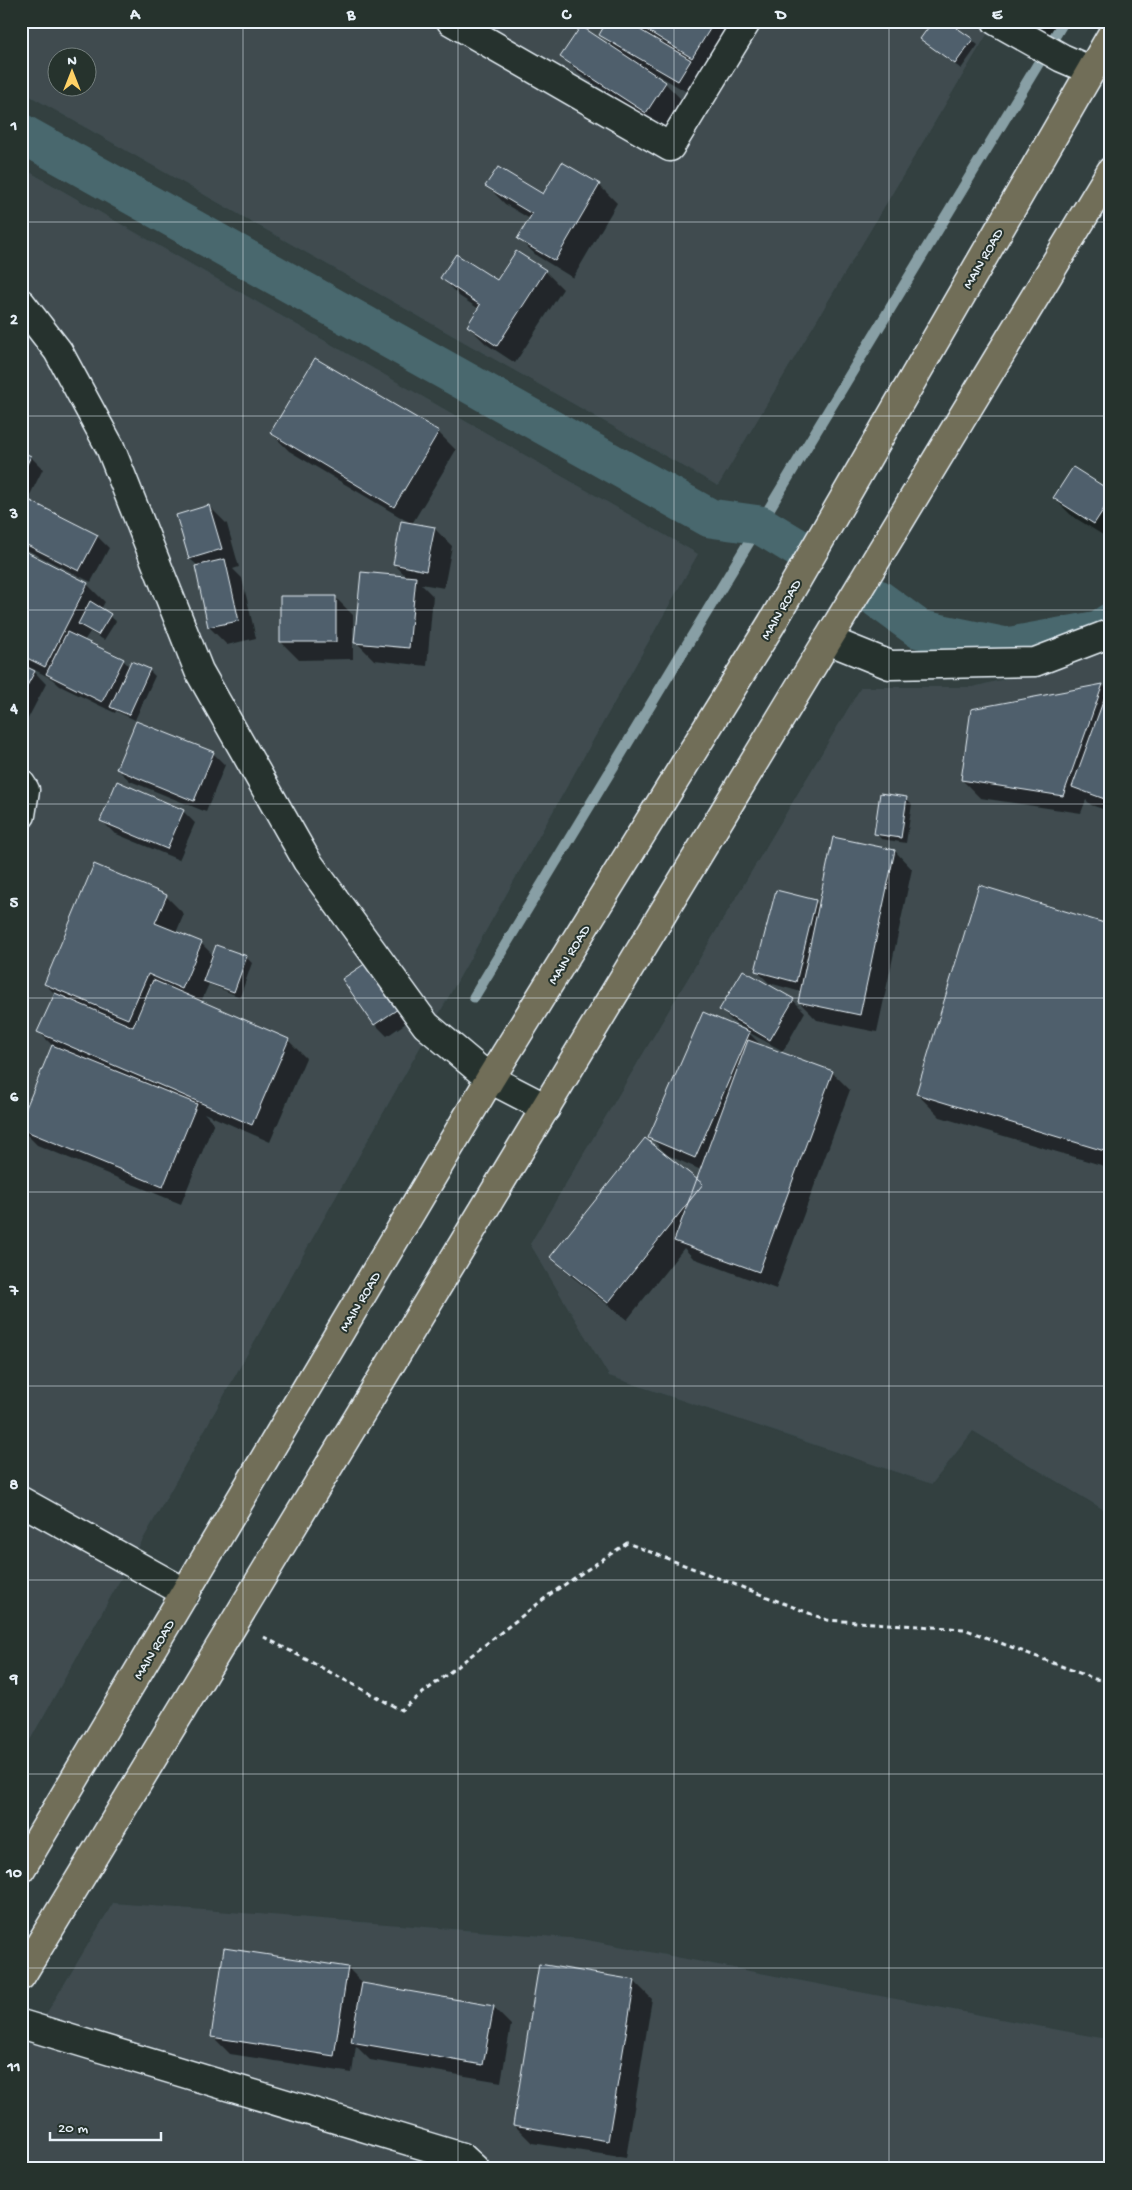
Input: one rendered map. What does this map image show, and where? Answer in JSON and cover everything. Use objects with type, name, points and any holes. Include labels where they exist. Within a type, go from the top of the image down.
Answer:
[{"type":"main road","name":"MAIN ROAD","points":[[21,1869],[490,1080],[772,623],[1111,36]]},
{"type":"main road","points":[[21,1976],[1111,171]]},
{"type":"street","points":[[451,21],[670,147],[747,21]]},
{"type":"street","points":[[996,21],[1062,58],[1090,70]]},
{"type":"street","points":[[21,303],[58,351],[110,447],[199,671],[307,861],[426,1025],[490,1080],[546,1108]]},
{"type":"street","points":[[828,640],[890,665],[1035,662],[1111,633]]},
{"type":"street","points":[[21,784],[25,790],[21,815]]},
{"type":"street","points":[[21,1501],[186,1593]]},
{"type":"street","points":[[21,2024],[462,2157],[475,2169]]},
{"type":"path","points":[[236,1622],[401,1710],[549,1595],[627,1543],[827,1620],[964,1629],[1095,1679],[1111,1681]]},
{"type":"shaded area","points":[[21,21],[995,21],[718,486],[21,91]]},
{"type":"shaded area","points":[[21,167],[698,554],[21,1756]]},
{"type":"shaded area","points":[[1111,652],[1111,1514],[973,1431],[932,1484],[609,1376],[530,1244],[861,687],[973,687]]},
{"type":"shaded area","points":[[113,1903],[582,1939],[1111,2040],[1111,2169],[21,2169],[21,2056]]},
{"type":"building","points":[[607,21],[625,21],[691,60],[678,81],[599,35]]},
{"type":"building","points":[[632,21],[715,21],[692,58]]},
{"type":"building","points":[[933,21],[947,21],[973,39],[955,64],[920,39]]},
{"type":"building","points":[[581,26],[666,82],[646,113],[560,57]]},
{"type":"building","points":[[562,162],[600,184],[555,261],[517,239],[532,214],[485,186],[498,167],[543,194]]},
{"type":"building","points":[[516,251],[546,270],[497,346],[467,326],[480,305],[440,278],[456,254],[497,280]]},
{"type":"building","points":[[315,358],[439,431],[394,507],[270,433]]},
{"type":"building","points":[[21,451],[31,456],[21,476]]},
{"type":"building","points":[[1073,467],[1111,491],[1111,498],[1094,524],[1053,498]]},
{"type":"building","points":[[21,496],[98,535],[79,571],[21,542]]},
{"type":"building","points":[[209,505],[222,549],[189,559],[176,515]]},
{"type":"building","points":[[401,521],[435,527],[426,571],[393,564]]},
{"type":"building","points":[[21,549],[88,583],[45,667],[21,655]]},
{"type":"building","points":[[225,559],[239,621],[208,627],[195,566]]},
{"type":"building","points":[[361,572],[416,577],[409,648],[354,643]]},
{"type":"building","points":[[280,596],[336,596],[336,642],[280,642]]},
{"type":"building","points":[[90,601],[111,614],[98,635],[78,624]]},
{"type":"building","points":[[67,632],[124,659],[102,702],[46,674]]},
{"type":"building","points":[[131,661],[150,669],[129,715],[110,707]]},
{"type":"building","points":[[21,664],[35,671],[21,697]]},
{"type":"building","points":[[1103,684],[1063,796],[961,780],[971,709]]},
{"type":"building","points":[[1108,688],[1111,691],[1110,801],[1072,787]]},
{"type":"building","points":[[136,721],[214,752],[194,801],[116,769]]},
{"type":"building","points":[[117,781],[184,810],[167,849],[100,821]]},
{"type":"building","points":[[880,793],[907,797],[901,838],[874,834]]},
{"type":"building","points":[[833,837],[895,850],[860,1015],[798,1002]]},
{"type":"building","points":[[94,864],[167,895],[155,923],[202,942],[182,989],[148,974],[128,1019],[44,984]]},
{"type":"building","points":[[979,885],[1111,925],[1111,1153],[916,1094]]},
{"type":"building","points":[[776,890],[816,900],[796,982],[755,971]]},
{"type":"building","points":[[216,945],[247,956],[234,992],[203,981]]},
{"type":"building","points":[[369,961],[401,1007],[374,1025],[342,979]]},
{"type":"building","points":[[743,970],[794,999],[770,1040],[719,1010]]},
{"type":"building","points":[[153,980],[289,1039],[252,1125],[37,1032],[55,993],[133,1027]]},
{"type":"building","points":[[703,1012],[750,1032],[695,1158],[648,1138]]},
{"type":"building","points":[[748,1040],[833,1071],[759,1272],[674,1241]]},
{"type":"building","points":[[52,1045],[197,1104],[163,1187],[21,1129],[21,1120]]},
{"type":"building","points":[[645,1138],[703,1184],[608,1303],[550,1257]]},
{"type":"building","points":[[224,1948],[348,1967],[334,2056],[211,2037]]},
{"type":"building","points":[[539,1964],[635,1980],[608,2141],[513,2125]]},
{"type":"building","points":[[362,1983],[494,2006],[483,2065],[351,2042]]},
{"type":"waterway","points":[[474,997],[1064,21]]},
{"type":"waterway","points":[[21,133],[710,518],[760,525],[798,548]]},
{"type":"waterway","points":[[878,599],[919,629],[1007,647],[1099,630],[1111,622]]}]
